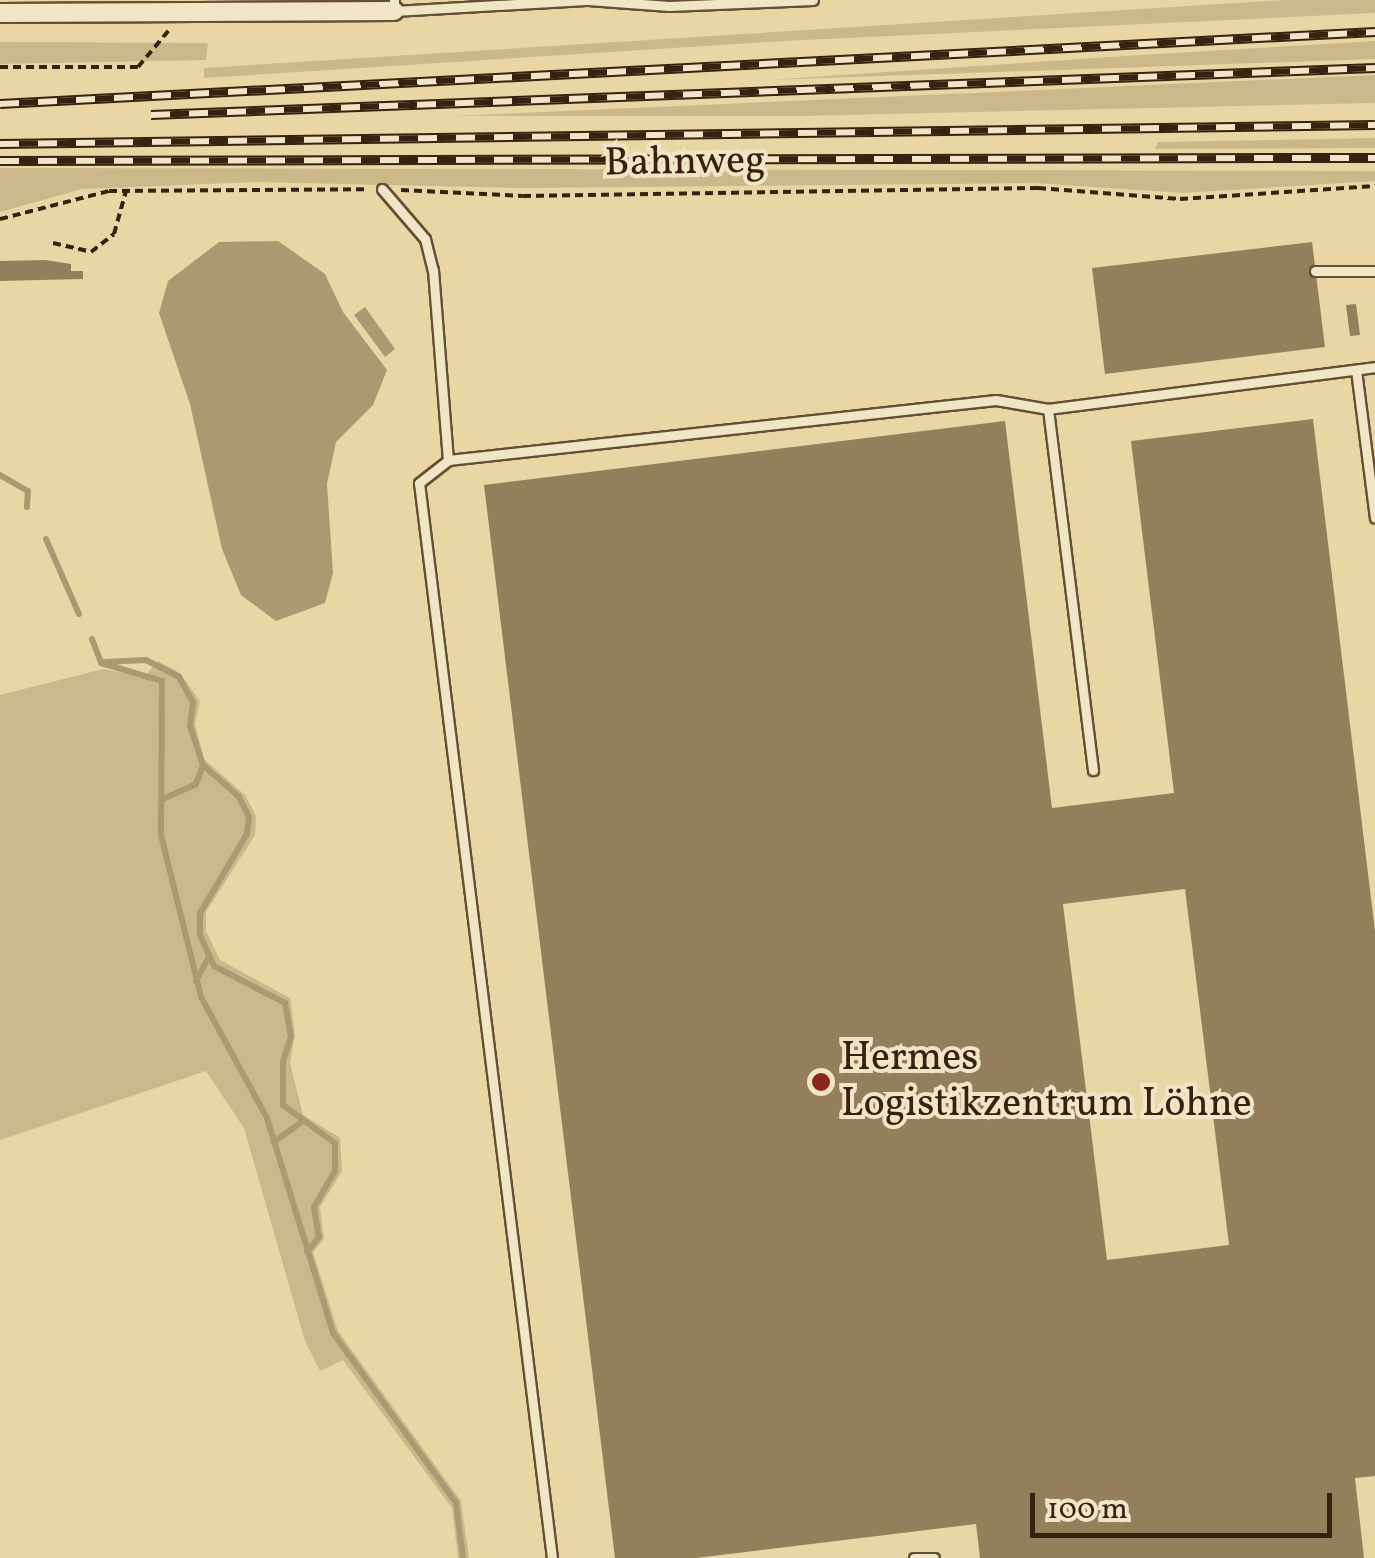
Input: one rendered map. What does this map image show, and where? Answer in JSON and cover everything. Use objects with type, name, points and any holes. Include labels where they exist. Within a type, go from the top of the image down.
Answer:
[{"type":"street","points":[[0,13],[182,15],[394,5]]},
{"type":"lane","points":[[394,5],[587,0],[669,6],[813,0]]},
{"type":"lane","points":[[382,190],[424,239],[433,270],[448,460]]},
{"type":"lane","points":[[1315,271],[1375,270]]},
{"type":"lane","points":[[552,1558],[419,484],[448,460],[996,400],[1048,409],[1375,367]]},
{"type":"lane","points":[[1356,370],[1375,518]]},
{"type":"lane","points":[[1048,409],[1094,770]]},
{"type":"lane","points":[[914,1558],[934,1558]]},
{"type":"path","points":[[0,67],[138,67],[182,15]]},
{"type":"path","name":"Bahnweg","points":[[0,219],[64,198],[256,185],[523,196],[1038,188],[1180,198],[1375,186]]},
{"type":"path","points":[[53,243],[91,252],[114,234],[126,192]]},
{"type":"shaded area","points":[[1284,0],[1375,0],[1375,13],[784,41],[204,78],[204,68]]},
{"type":"shaded area","points":[[1375,41],[1375,59],[767,80],[1141,55]]},
{"type":"shaded area","points":[[0,42],[208,43],[206,60],[0,64]]},
{"type":"shaded area","points":[[1375,75],[1375,103],[800,116],[453,116]]},
{"type":"shaded area","points":[[1375,138],[1375,148],[1155,149],[1158,142]]},
{"type":"shaded area","points":[[0,168],[1375,171],[1375,181],[1182,193],[1035,183],[523,188],[256,182],[82,189],[0,212]]},
{"type":"shaded area","points":[[278,241],[325,274],[343,312],[387,370],[373,405],[336,442],[327,484],[333,573],[325,603],[276,621],[241,595],[222,549],[190,404],[159,313],[168,281],[219,242]]},
{"type":"shaded area","points":[[365,307],[395,349],[385,357],[354,315]]},
{"type":"shaded area","points":[[158,661],[180,673],[200,701],[195,724],[204,759],[245,795],[256,816],[255,835],[206,912],[206,931],[220,960],[290,998],[295,1034],[290,1063],[303,1115],[340,1138],[342,1171],[320,1207],[324,1239],[313,1252],[338,1331],[461,1501],[469,1558],[458,1558],[452,1508],[343,1360],[320,1371],[305,1341],[244,1128],[206,1071],[0,1140],[0,695],[103,669],[144,677]]},
{"type":"building","points":[[1312,242],[1325,347],[1105,374],[1092,268]]},
{"type":"building","points":[[0,261],[71,264],[71,271],[83,271],[83,279],[0,281]]},
{"type":"building","points":[[1356,304],[1360,335],[1350,336],[1346,305]]},
{"type":"building","name":"Hermes Logistikzentrum Löhne","points":[[1313,419],[1375,931],[1375,1476],[1355,1478],[1364,1558],[980,1558],[976,1524],[696,1558],[615,1558],[484,485],[1005,421],[1052,808],[1174,793],[1131,441]],"holes":[[[1185,889],[1229,1245],[1107,1260],[1063,904]]]},
{"type":"waterway","points":[[0,475],[28,491],[27,507]]},
{"type":"waterway","points":[[46,539],[79,614]]},
{"type":"waterway","points":[[92,639],[101,663],[162,681],[161,835],[201,997],[267,1118],[333,1333],[456,1503],[463,1558]]},
{"type":"waterway","points":[[105,662],[146,660],[179,677],[193,702],[190,726],[203,765],[239,797],[249,817],[247,834],[200,913],[200,935],[214,966],[285,1003],[291,1037],[283,1062],[283,1105],[335,1143],[335,1171],[314,1207],[319,1237],[307,1252]]},
{"type":"waterway","points":[[163,799],[196,784],[203,766]]},
{"type":"waterway","points":[[196,981],[209,957]]},
{"type":"waterway","points":[[274,1142],[302,1122]]},
{"type":"railway","points":[[0,104],[1375,32]]},
{"type":"railway","points":[[151,115],[1375,68]]},
{"type":"railway","points":[[0,144],[1375,125]]},
{"type":"railway","points":[[0,161],[1375,158]]},
{"type":"place","name":"Hermes Logistikzentrum Löhne","points":[[821,1082]]}]
